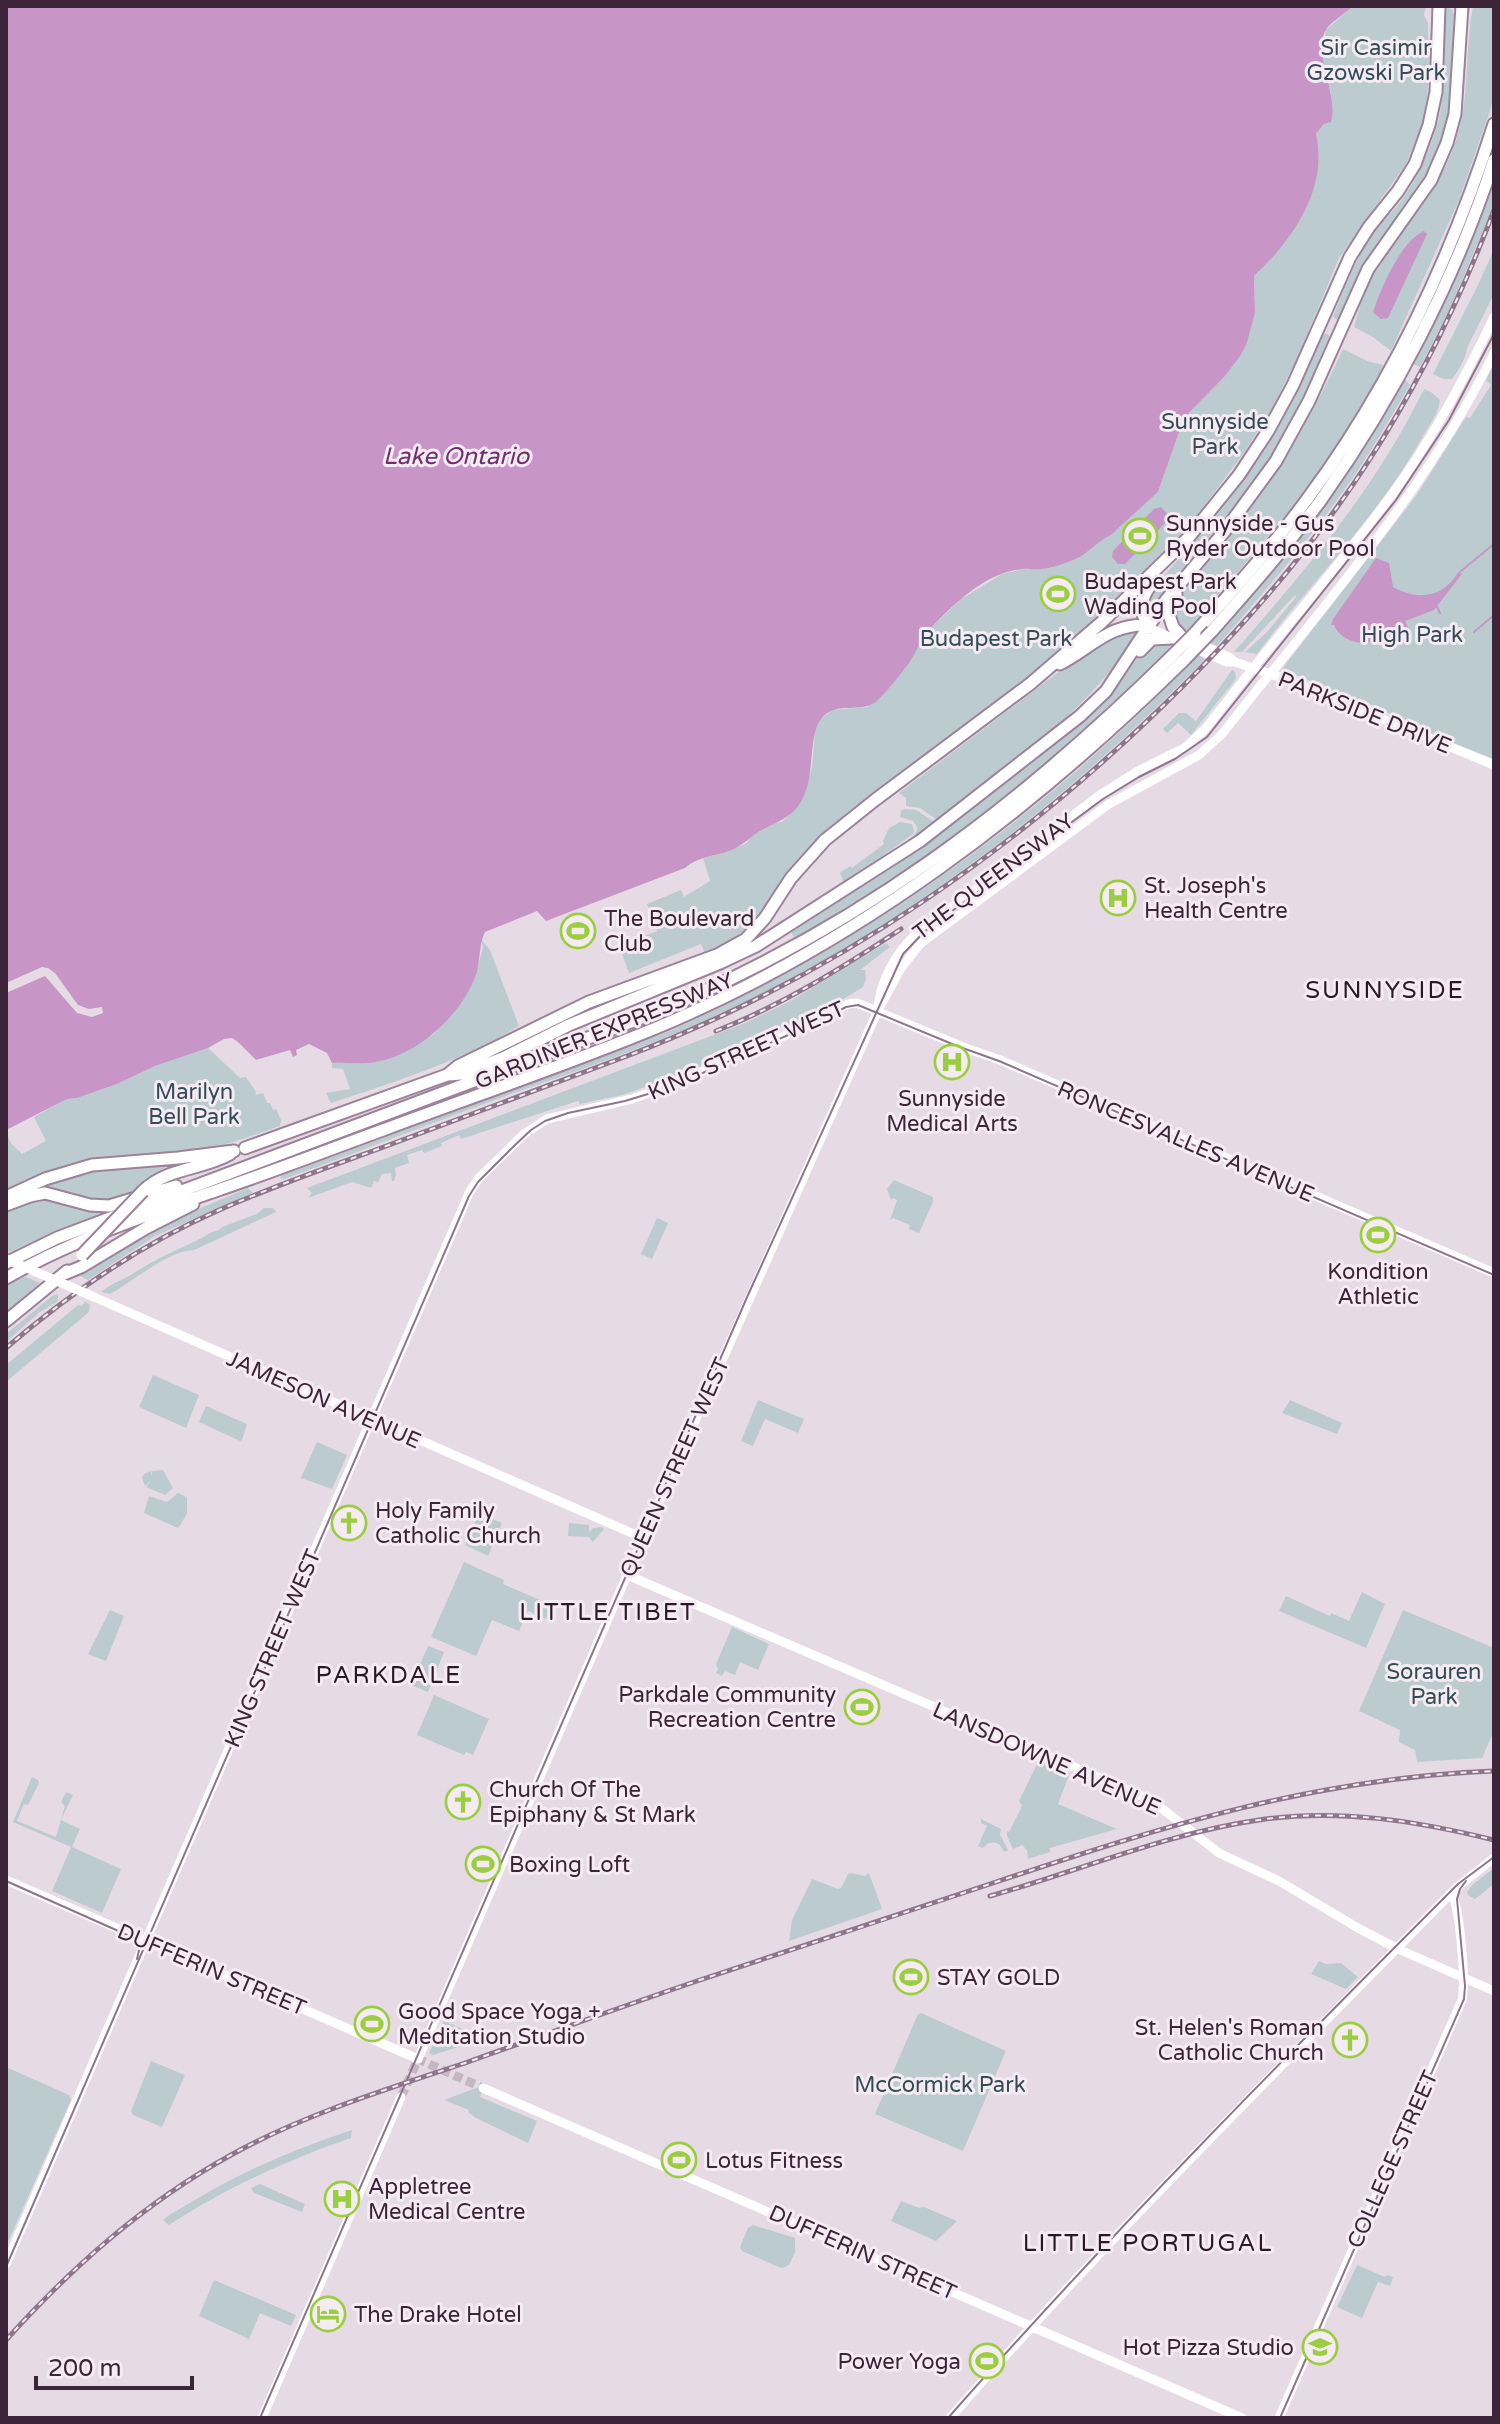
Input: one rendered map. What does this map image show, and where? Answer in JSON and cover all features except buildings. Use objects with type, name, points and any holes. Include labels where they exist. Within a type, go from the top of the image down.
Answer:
[{"type":"highway","points":[[447,1075],[458,1066],[585,1004],[728,950],[753,932],[791,878],[825,840],[1040,675],[1102,622],[1169,557],[1222,499],[1248,462],[1293,385],[1350,257],[1415,164],[1434,103],[1439,6]]},
{"type":"highway","points":[[1106,691],[1183,578],[1224,532],[1276,461],[1320,378],[1368,269],[1431,180],[1455,114],[1461,12],[1453,6]]},
{"type":"highway","name":"GARDINER EXPRESSWAY","points":[[1406,349],[1494,124]]},
{"type":"highway","name":"GARDINER EXPRESSWAY","points":[[6,1261],[57,1238],[711,990],[795,946],[896,886],[987,820],[1212,631],[1275,559],[1319,502],[1358,445],[1406,349],[1451,269],[1494,160]]},
{"type":"highway","name":"GARDINER EXPRESSWAY","points":[[6,1278],[60,1251],[166,1208],[656,1028],[784,966],[872,914],[998,826],[1117,725],[1180,656],[1195,633],[1265,554],[1387,385]]},
{"type":"highway","points":[[1149,625],[1141,610],[1143,598],[1169,557]]},
{"type":"highway","points":[[245,1148],[503,1058],[633,997],[739,955],[797,921],[939,827],[1080,716],[1124,673],[1148,641],[1177,637],[1169,615],[1183,578]]},
{"type":"highway","points":[[1040,675],[1116,629],[1129,625],[1149,625]]},
{"type":"highway","points":[[775,902],[777,921],[797,921]]},
{"type":"highway","points":[[6,1321],[61,1277],[143,1191],[167,1175],[215,1161],[234,1151],[92,1165],[45,1179],[7,1203]]},
{"type":"highway","points":[[7,1203],[45,1193],[95,1206],[109,1206],[223,1176]]},
{"type":"highway","points":[[61,1277],[219,1190]]},
{"type":"main road","name":"THE QUEENSWAY","points":[[878,1010],[880,993],[905,943],[1100,795],[1136,772],[1186,747],[1206,728],[1380,511],[1410,469],[1456,394],[1494,317]]},
{"type":"main road","name":"THE QUEENSWAY","points":[[878,1010],[901,968],[921,943],[1109,804],[1199,755],[1222,734],[1418,485],[1453,430],[1494,353]]},
{"type":"main road","name":"PARKSIDE DRIVE","points":[[1149,625],[1494,765]]},
{"type":"main road","name":"KING STREET WEST","points":[[6,2264],[370,1419],[470,1191],[479,1178],[529,1130],[560,1114],[632,1099],[673,1084],[823,1019],[848,1004],[857,1003],[878,1010]]},
{"type":"main road","name":"RONCESVALLES AVENUE","points":[[878,1010],[1494,1273]]},
{"type":"main road","name":"QUEEN STREET WEST","points":[[418,2059],[643,1538],[878,1010]]},
{"type":"main road","name":"JAMESON AVENUE","points":[[6,1261],[61,1277],[71,1287],[643,1538]]},
{"type":"main road","name":"LANSDOWNE AVENUE","points":[[627,1575],[1151,1800],[1219,1853],[1289,1886],[1397,1948],[1494,1991]]},
{"type":"main road","points":[[950,2418],[1031,2325],[1397,1948],[1451,1893],[1494,1858]]},
{"type":"main road","name":"DUFFERIN STREET","points":[[6,1880],[418,2059]]},
{"type":"main road","name":"COLLEGE STREET","points":[[1279,2418],[1463,1995],[1456,1900],[1451,1893]]},
{"type":"main road","name":"DUFFERIN STREET","points":[[483,2088],[1242,2418]]},
{"type":"main road","points":[[262,2418],[401,2097]]},
{"type":"green space","points":[[1353,6],[1426,6],[1424,15],[1428,23],[1429,67],[1423,122],[1406,164],[1339,258],[1296,361],[1244,453],[1192,522],[1108,609],[1026,679],[829,830],[802,856],[761,912],[739,935],[705,954],[701,944],[629,973],[619,946],[657,931],[647,904],[681,890],[684,897],[710,881],[703,858],[747,843],[750,837],[782,822],[797,807],[812,767],[815,731],[821,719],[832,710],[868,707],[904,669],[931,628],[961,599],[1002,574],[1041,569],[1077,559],[1111,535],[1158,492],[1184,418],[1225,376],[1247,343],[1255,313],[1254,276],[1293,230],[1312,193],[1319,154],[1316,134],[1329,122],[1331,94],[1322,54],[1326,30]]},
{"type":"green space","points":[[1446,6],[1454,15],[1451,115],[1432,171],[1341,322],[1333,317],[1357,262],[1370,238],[1412,184],[1436,129],[1444,83]]},
{"type":"green space","points":[[1473,6],[1494,6],[1494,95],[1459,200],[1391,351],[1354,327],[1373,270],[1438,180],[1454,146],[1463,112]]},
{"type":"green space","points":[[1494,180],[1494,203],[1490,214],[1449,311],[1420,367],[1413,364],[1461,264]]},
{"type":"green space","points":[[1494,249],[1494,294],[1460,368],[1452,379],[1444,379],[1433,374]]},
{"type":"green space","points":[[1325,334],[1331,341],[1281,442],[1257,480],[1149,613],[1144,612],[1151,590],[1240,485],[1265,447],[1296,392],[1320,337]]},
{"type":"green space","points":[[1343,349],[1383,365],[1381,373],[1336,447],[1291,509],[1193,625],[1182,631],[1172,615],[1180,594],[1277,469],[1308,419]]},
{"type":"green space","name":"High Park","points":[[1494,363],[1494,759],[1282,669],[1416,496],[1466,417],[1470,418],[1491,385],[1486,380]]},
{"type":"green space","points":[[1405,379],[1410,385],[1362,464],[1330,509],[1217,646],[1210,643],[1316,517],[1384,416]]},
{"type":"green space","points":[[1424,389],[1440,400],[1437,410],[1385,495],[1257,654],[1245,652],[1267,632],[1295,595],[1242,652],[1234,652],[1338,527],[1383,461]]},
{"type":"green space","points":[[1135,627],[1137,631],[1120,658],[1077,707],[948,814],[936,819],[920,808],[906,806],[906,798],[899,793],[1106,636]]},
{"type":"green space","points":[[1172,644],[1167,651],[1117,699],[986,811],[919,860],[795,939],[791,932],[963,817],[1083,718],[1121,682],[1146,645]]},
{"type":"green space","points":[[1198,655],[1205,659],[1153,711],[1044,808],[926,896],[865,936],[736,1006],[655,1042],[280,1178],[674,1029],[761,987],[830,948],[897,907],[1024,815],[1142,711]]},
{"type":"green space","points":[[1232,670],[1236,679],[1191,735],[1178,723],[1167,733],[1163,729],[1179,713],[1186,713],[1196,721]]},
{"type":"green space","points":[[905,809],[916,810],[936,823],[908,843],[917,828],[913,821],[900,817]]},
{"type":"green space","points":[[900,822],[912,824],[913,834],[844,883],[840,873],[850,866],[852,868],[884,844],[889,828]]},
{"type":"green space","points":[[481,939],[490,950],[519,1026],[451,1060],[331,1103],[326,1093],[350,1089],[343,1069],[332,1068],[332,1063],[377,1062],[393,1056],[433,1035],[451,1016],[478,966],[483,947]]},
{"type":"green space","points":[[886,943],[890,947],[860,970],[865,970],[863,987],[827,1009],[689,1072],[622,1095],[580,1104],[578,1101],[461,1139],[459,1135],[424,1153],[422,1150],[407,1155],[409,1163],[395,1168],[394,1181],[391,1173],[382,1174],[371,1188],[352,1182],[308,1198],[312,1193],[307,1188],[743,1024],[792,1000]]},
{"type":"green space","name":"Marilyn Bell Park","points":[[208,1048],[240,1078],[246,1077],[255,1095],[263,1093],[267,1103],[273,1110],[276,1109],[280,1126],[198,1151],[82,1161],[6,1191],[6,1133],[22,1154],[46,1141],[34,1117],[67,1099],[117,1084],[155,1066]]},
{"type":"green space","points":[[167,1166],[129,1198],[98,1203],[38,1191],[37,1188],[85,1172]]},
{"type":"green space","points":[[894,1180],[933,1197],[919,1233],[909,1229],[910,1225],[893,1218],[890,1220],[897,1200],[891,1200],[887,1189]]},
{"type":"green space","points":[[248,1188],[253,1193],[155,1236],[88,1280],[80,1276],[83,1270],[165,1223]]},
{"type":"green space","points":[[41,1197],[92,1210],[112,1211],[54,1231],[10,1252],[6,1250],[6,1210]]},
{"type":"green space","points":[[264,1208],[273,1208],[276,1212],[194,1250],[173,1255],[110,1294],[101,1292],[209,1233],[257,1214]]},
{"type":"green space","points":[[657,1218],[668,1223],[652,1259],[641,1254]]},
{"type":"green space","points":[[24,1276],[40,1283],[6,1313],[6,1286]]},
{"type":"green space","points":[[58,1294],[58,1301],[40,1312],[6,1342],[6,1334]]},
{"type":"green space","points":[[85,1301],[90,1305],[89,1312],[6,1382],[6,1365]]},
{"type":"green space","points":[[153,1375],[199,1395],[186,1428],[139,1407]]},
{"type":"green space","points":[[758,1400],[804,1419],[798,1433],[765,1419],[753,1446],[741,1441]]},
{"type":"green space","points":[[1290,1400],[1342,1423],[1337,1434],[1282,1413]]},
{"type":"green space","points":[[206,1406],[247,1424],[242,1440],[199,1422]]},
{"type":"green space","points":[[317,1442],[347,1455],[332,1489],[301,1478]]},
{"type":"green space","points":[[163,1470],[173,1488],[165,1495],[146,1487],[151,1480],[145,1486],[142,1478],[151,1471],[152,1478],[152,1471]]},
{"type":"green space","points":[[178,1493],[187,1497],[187,1514],[178,1528],[144,1513],[149,1496],[167,1502]]},
{"type":"green space","points":[[479,1513],[502,1523],[488,1556],[465,1545]]},
{"type":"green space","points":[[569,1523],[589,1525],[589,1532],[594,1528],[604,1529],[593,1542],[589,1537],[568,1536]]},
{"type":"green space","points":[[464,1562],[504,1580],[503,1584],[552,1605],[546,1619],[528,1611],[519,1631],[492,1620],[476,1656],[431,1637]]},
{"type":"green space","points":[[1362,1592],[1385,1604],[1366,1648],[1279,1611],[1286,1596],[1349,1621]]},
{"type":"green space","points":[[110,1610],[124,1616],[106,1661],[88,1654]]},
{"type":"green space","name":"Sorauren Park","points":[[1403,1610],[1494,1648],[1494,1731],[1482,1758],[1417,1762],[1415,1750],[1399,1742],[1400,1730],[1359,1711]]},
{"type":"green space","points":[[732,1627],[769,1644],[758,1670],[740,1662],[735,1675],[725,1671],[722,1676],[716,1673],[716,1664]]},
{"type":"green space","points":[[428,1646],[444,1652],[428,1692],[411,1685]]},
{"type":"green space","points":[[434,1695],[489,1719],[473,1755],[466,1752],[464,1755],[417,1735]]},
{"type":"green space","points":[[1039,1760],[1070,1773],[1058,1804],[1117,1829],[1050,1848],[1050,1852],[1028,1859],[1027,1850],[1022,1845],[1013,1849],[1007,1831],[1022,1806],[1019,1801]]},
{"type":"green space","points":[[32,1777],[39,1783],[28,1805],[24,1804],[17,1821],[56,1837],[65,1806],[61,1802],[66,1792],[73,1795],[61,1820],[80,1829],[72,1847],[121,1869],[102,1913],[52,1891],[71,1847],[13,1822]]},
{"type":"green space","points":[[981,1819],[1001,1829],[1000,1835],[1008,1850],[1004,1852],[1000,1845],[993,1843],[983,1848],[978,1846],[987,1826],[981,1823]]},
{"type":"green space","points":[[1494,1868],[1494,1884],[1475,1899],[1468,1895],[1472,1885]]},
{"type":"green space","points":[[851,1873],[865,1876],[869,1873],[882,1909],[789,1941],[792,1920],[812,1879],[838,1889]]},
{"type":"green space","points":[[1319,1961],[1341,1963],[1358,1977],[1346,1989],[1311,1974]]},
{"type":"green space","name":"McCormick Park","points":[[921,2013],[1006,2051],[963,2151],[875,2114]]},
{"type":"green space","points":[[444,2021],[472,2033],[468,2044],[433,2055],[429,2053]]},
{"type":"green space","points":[[151,2061],[185,2075],[162,2127],[133,2115],[131,2111]]},
{"type":"green space","points":[[6,2067],[69,2095],[71,2100],[9,2240],[6,2239]]},
{"type":"green space","points":[[484,2085],[480,2097],[537,2121],[528,2143],[476,2118],[469,2110],[444,2100]]},
{"type":"green space","points":[[352,2130],[351,2138],[257,2176],[169,2225],[163,2220],[255,2168]]},
{"type":"green space","points":[[260,2184],[305,2204],[302,2212],[254,2193],[251,2188]]},
{"type":"green space","points":[[901,2201],[957,2221],[936,2241],[891,2221]]},
{"type":"green space","points":[[753,2225],[795,2238],[795,2252],[789,2265],[779,2267],[742,2251],[740,2247],[748,2228]]},
{"type":"green space","points":[[1357,2265],[1385,2277],[1393,2277],[1390,2286],[1378,2282],[1362,2318],[1337,2307]]},
{"type":"green space","points":[[214,2280],[296,2315],[291,2326],[260,2313],[249,2339],[199,2316]]},
{"type":"water","name":"Lake Ontario","points":[[6,6],[1353,6],[1328,27],[1323,36],[1323,59],[1332,111],[1331,122],[1324,124],[1316,134],[1319,154],[1312,193],[1294,230],[1254,276],[1255,313],[1247,343],[1225,376],[1184,418],[1158,492],[1111,535],[1076,559],[1045,568],[1010,571],[973,590],[932,627],[909,663],[878,700],[865,707],[835,710],[822,718],[814,737],[807,787],[795,810],[736,848],[700,859],[685,868],[546,921],[537,911],[485,932],[476,974],[457,1008],[421,1043],[392,1058],[370,1063],[332,1063],[327,1053],[309,1044],[296,1050],[297,1055],[293,1057],[290,1050],[256,1060],[232,1038],[224,1039],[117,1084],[67,1099],[8,1129],[7,1133]]},
{"type":"water","points":[[1424,231],[1427,234],[1388,318],[1381,319],[1373,312],[1387,278],[1407,244]]},
{"type":"water","name":"Sunnyside - Gus Ryder Outdoor Pool","points":[[1161,507],[1168,515],[1167,521],[1125,564],[1118,564],[1112,557],[1113,551],[1154,509]]},
{"type":"water","points":[[1376,558],[1389,563],[1393,587],[1412,594],[1438,592],[1459,571],[1462,574],[1434,610],[1405,621],[1410,631],[1406,640],[1393,648],[1375,640],[1364,643],[1352,641],[1331,625]]},
{"type":"pier","points":[[42,967],[55,973],[78,1005],[89,1009],[102,1007],[103,1013],[92,1017],[77,1013],[45,976],[6,993],[6,983]]},
{"type":"waterway","points":[[1461,571],[1494,544]]},
{"type":"waterway","points":[[1437,607],[1440,613]]},
{"type":"waterway","points":[[1474,632],[1494,615]]},
{"type":"tunnel","points":[[401,2097],[418,2059],[483,2088]]},
{"type":"tram line","points":[[260,2418],[748,1295],[903,954],[925,931],[1103,799],[1175,759],[1207,737],[1396,500],[1449,420],[1494,334]]},
{"type":"tram line","points":[[6,2267],[469,1196],[478,1182],[531,1130],[568,1113],[671,1087],[846,1007],[858,1005],[999,1061],[1494,1275]]},
{"type":"tram line","points":[[948,2418],[1072,2281],[1263,2081],[1458,1884],[1494,1857]]},
{"type":"tram line","points":[[6,1881],[134,1938],[140,1946],[137,1959]]},
{"type":"tram line","points":[[1280,2418],[1464,1999],[1457,1899],[1466,1881]]},
{"type":"railway","points":[[6,1348],[55,1308],[107,1272],[188,1224],[278,1186],[705,1024],[853,946],[924,901],[992,852],[1058,800],[1182,687],[1233,634],[1304,551],[1348,492],[1405,402],[1453,308],[1494,210]]},
{"type":"railway","points":[[716,1031],[811,985],[901,929]]},
{"type":"railway","points":[[6,2340],[83,2262],[168,2194],[259,2140],[346,2104],[703,1979],[1058,1861],[1180,1824],[1302,1794],[1365,1783],[1494,1771]]},
{"type":"railway","points":[[990,1896],[1191,1834],[1259,1820],[1318,1815],[1377,1818],[1494,1840]]},
{"type":"place","name":"Sunnyside - Gus Ryder Outdoor Pool","points":[[1140,536]]},
{"type":"place","name":"Budapest Park Wading Pool","points":[[1058,594]]},
{"type":"place","name":"St. Joseph's Health Centre","points":[[1118,898]]},
{"type":"place","name":"The Boulevard Club","points":[[578,931]]},
{"type":"place","name":"Sunnyside Medical Arts","points":[[952,1062]]},
{"type":"place","name":"Kondition Athletic","points":[[1378,1235]]},
{"type":"place","name":"Holy Family Catholic Church","points":[[349,1523]]},
{"type":"place","name":"Parkdale Community Recreation Centre","points":[[862,1707]]},
{"type":"place","name":"Church Of The Epiphany & St Mark","points":[[463,1802]]},
{"type":"place","name":"Boxing Loft","points":[[483,1864]]},
{"type":"place","name":"STAY GOLD","points":[[911,1977]]},
{"type":"place","name":"Good Space Yoga + Meditation Studio","points":[[372,2024]]},
{"type":"place","name":"St. Helen's Roman Catholic Church","points":[[1350,2040]]},
{"type":"place","name":"Lotus Fitness","points":[[679,2160]]},
{"type":"place","name":"Appletree Medical Centre","points":[[342,2199]]},
{"type":"place","name":"The Drake Hotel","points":[[328,2314]]},
{"type":"place","name":"Hot Pizza Studio","points":[[1320,2347]]},
{"type":"place","name":"Power Yoga","points":[[987,2361]]},
{"type":"district","name":"SUNNYSIDE","points":[[1385,990]]},
{"type":"district","name":"LITTLE TIBET","points":[[608,1612]]},
{"type":"district","name":"PARKDALE","points":[[389,1675]]},
{"type":"district","name":"LITTLE PORTUGAL","points":[[1148,2243]]},
{"type":"park label","name":"Sir Casimir Gzowski Park","points":[[1376,60]]},
{"type":"park label","name":"Sunnyside Park","points":[[1215,434]]},
{"type":"park label","name":"Budapest Park","points":[[996,638]]}]
